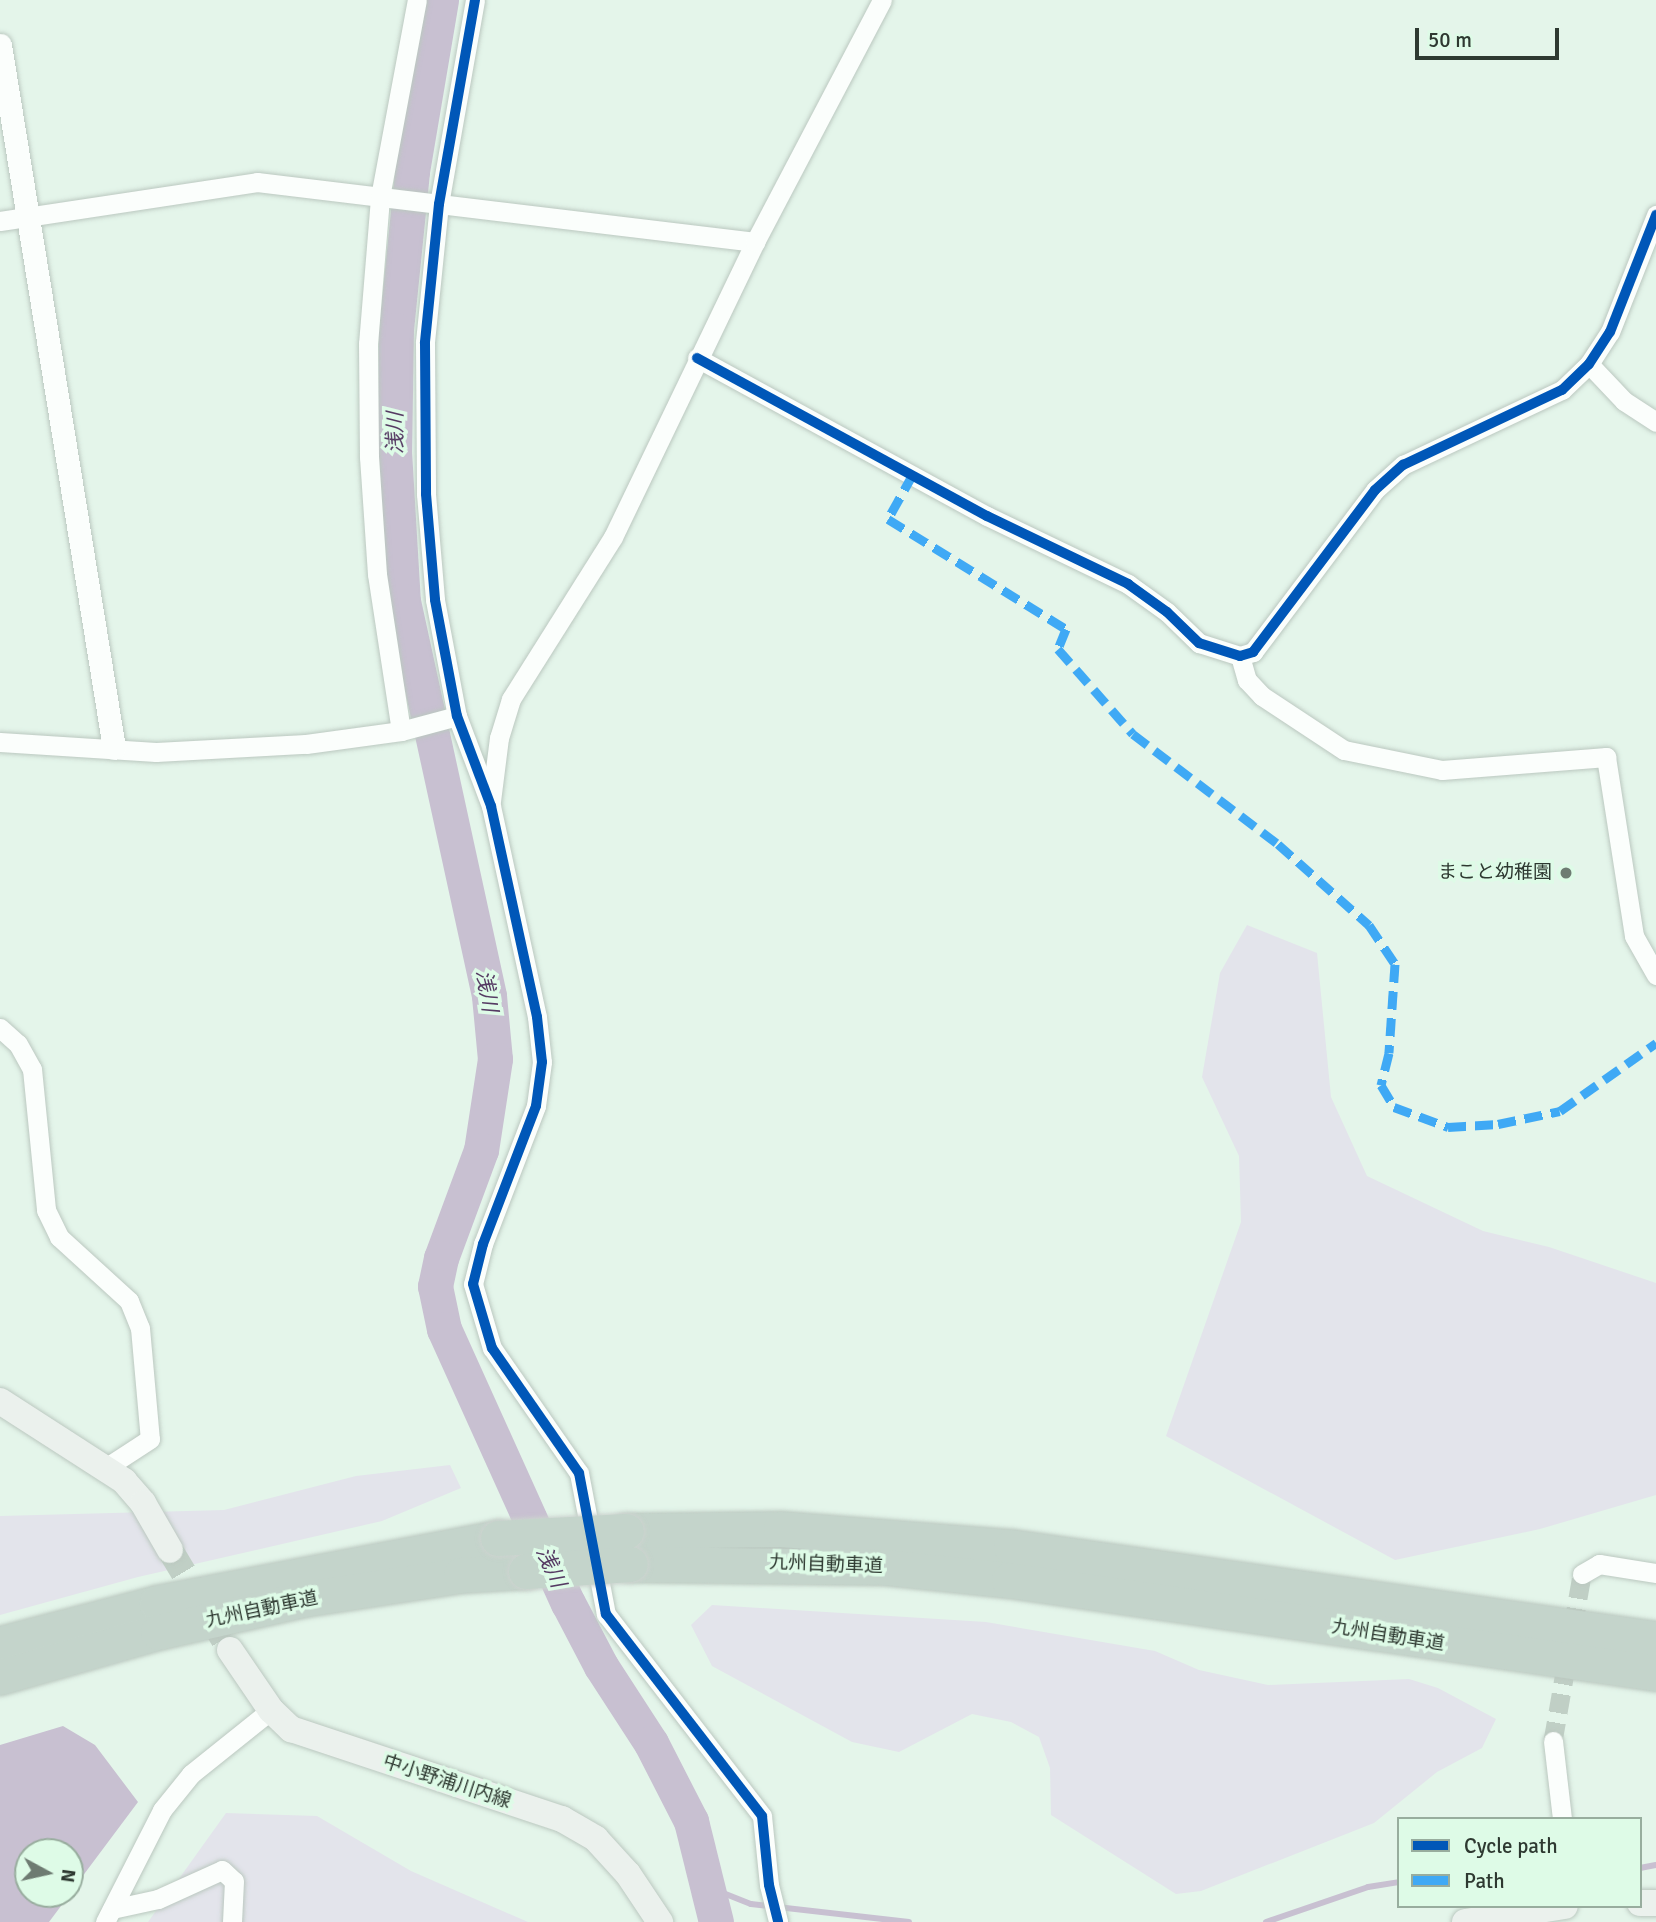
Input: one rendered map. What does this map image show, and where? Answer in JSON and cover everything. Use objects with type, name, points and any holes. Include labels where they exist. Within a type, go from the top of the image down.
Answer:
[{"type":"highway","name":"九州自動車道","points":[[0,1677],[158,1632],[304,1599],[461,1575],[526,1571],[628,1548],[794,1530],[1011,1547],[1656,1639]]},
{"type":"highway","name":"九州自動車道","points":[[0,1644],[157,1604],[498,1538],[885,1567],[1009,1580],[1656,1673]]},
{"type":"main road","points":[[0,1401],[124,1480],[143,1503],[170,1550]]},
{"type":"main road","name":"中小野浦川内線","points":[[230,1650],[271,1710],[291,1729],[316,1740],[562,1819],[596,1839],[628,1874],[660,1922]]},
{"type":"main road","points":[[1465,1922],[1552,1908]]},
{"type":"street","points":[[406,730],[379,587],[369,457],[368,344],[384,197],[417,0]]},
{"type":"street","points":[[475,0],[433,203],[425,342],[426,494],[435,600],[451,718],[491,806],[537,1017],[542,1062],[537,1106],[483,1244],[473,1284],[478,1312],[492,1348],[513,1384],[579,1473],[606,1614],[762,1816],[769,1885],[778,1922]]},
{"type":"street","points":[[491,806],[499,738],[511,699],[613,537],[755,242],[882,0]]},
{"type":"street","points":[[0,45],[114,748]]},
{"type":"street","points":[[0,221],[257,182],[755,242]]},
{"type":"street","points":[[697,358],[1021,534],[1128,584],[1167,612],[1199,643],[1240,656],[1253,652],[1375,490],[1403,465],[1562,390],[1590,364],[1610,332],[1656,215]]},
{"type":"street","points":[[1590,364],[1632,408],[1656,422]]},
{"type":"street","points":[[1240,656],[1247,680],[1262,696],[1344,750],[1442,770],[1606,757],[1634,936],[1656,975]]},
{"type":"street","points":[[0,742],[156,752],[306,744],[406,730],[451,718]]},
{"type":"street","points":[[0,1028],[18,1044],[32,1069],[46,1210],[55,1228],[129,1301],[140,1328],[150,1439],[104,1469]]},
{"type":"street","points":[[1582,1574],[1599,1564],[1656,1573]]},
{"type":"street","points":[[109,1916],[162,1810],[184,1783],[271,1710]]},
{"type":"street","points":[[1553,1741],[1562,1817]]},
{"type":"street","points":[[109,1916],[158,1899],[222,1870],[234,1881],[232,1922]]},
{"type":"shaded area","points":[[1247,925],[1317,953],[1331,1097],[1367,1176],[1483,1231],[1549,1247],[1656,1283],[1656,1495],[1540,1529],[1395,1560],[1166,1436],[1241,1222],[1239,1156],[1202,1077],[1220,973]]},
{"type":"shaded area","points":[[450,1465],[461,1488],[382,1521],[138,1577],[0,1615],[0,1516],[224,1510],[356,1476]]},
{"type":"shaded area","points":[[712,1605],[986,1622],[1155,1651],[1199,1670],[1268,1685],[1409,1679],[1438,1688],[1496,1719],[1482,1748],[1437,1772],[1374,1823],[1201,1891],[1176,1894],[1051,1815],[1050,1768],[1039,1737],[1011,1722],[972,1714],[899,1752],[852,1742],[712,1666],[691,1625]]},
{"type":"shaded area","points":[[63,1726],[95,1745],[138,1802],[84,1874],[84,1838],[14,1838],[14,1908],[60,1908],[49,1922],[0,1922],[0,1745]]},
{"type":"shaded area","points":[[226,1813],[317,1816],[411,1871],[528,1922],[148,1922]]},
{"type":"waterway","name":"浅川","points":[[441,0],[412,172],[396,330],[394,451],[403,601],[489,996],[495,1059],[481,1150],[441,1258],[435,1286],[444,1329],[568,1603],[601,1666],[651,1743],[691,1821],[716,1922]]},
{"type":"waterway","points":[[1642,1868],[1656,1865]]},
{"type":"waterway","points":[[1266,1922],[1368,1887],[1397,1882]]},
{"type":"waterway","points":[[708,1887],[751,1904],[909,1922]]},
{"type":"tunnel","points":[[170,1550],[230,1650]]},
{"type":"tunnel","points":[[1553,1741],[1582,1574]]},
{"type":"marked path","points":[[913,474],[888,519],[1066,629],[1058,649],[1133,734],[1278,844],[1369,925],[1395,964],[1389,1053],[1381,1085],[1394,1107],[1448,1127],[1498,1124],[1560,1111],[1656,1043]]},
{"type":"cycle path","points":[[475,0],[439,204],[425,343],[426,494],[435,600],[457,716],[491,806],[537,1017],[542,1062],[536,1106],[483,1244],[473,1284],[492,1348],[579,1473],[606,1614],[762,1816],[769,1885],[778,1922]]},
{"type":"cycle path","points":[[697,358],[987,516],[1128,584],[1167,612],[1199,643],[1240,656],[1253,652],[1375,490],[1403,465],[1562,390],[1589,364],[1610,332],[1656,215]]},
{"type":"place","name":"まこと幼稚園","points":[[1566,873]]}]
